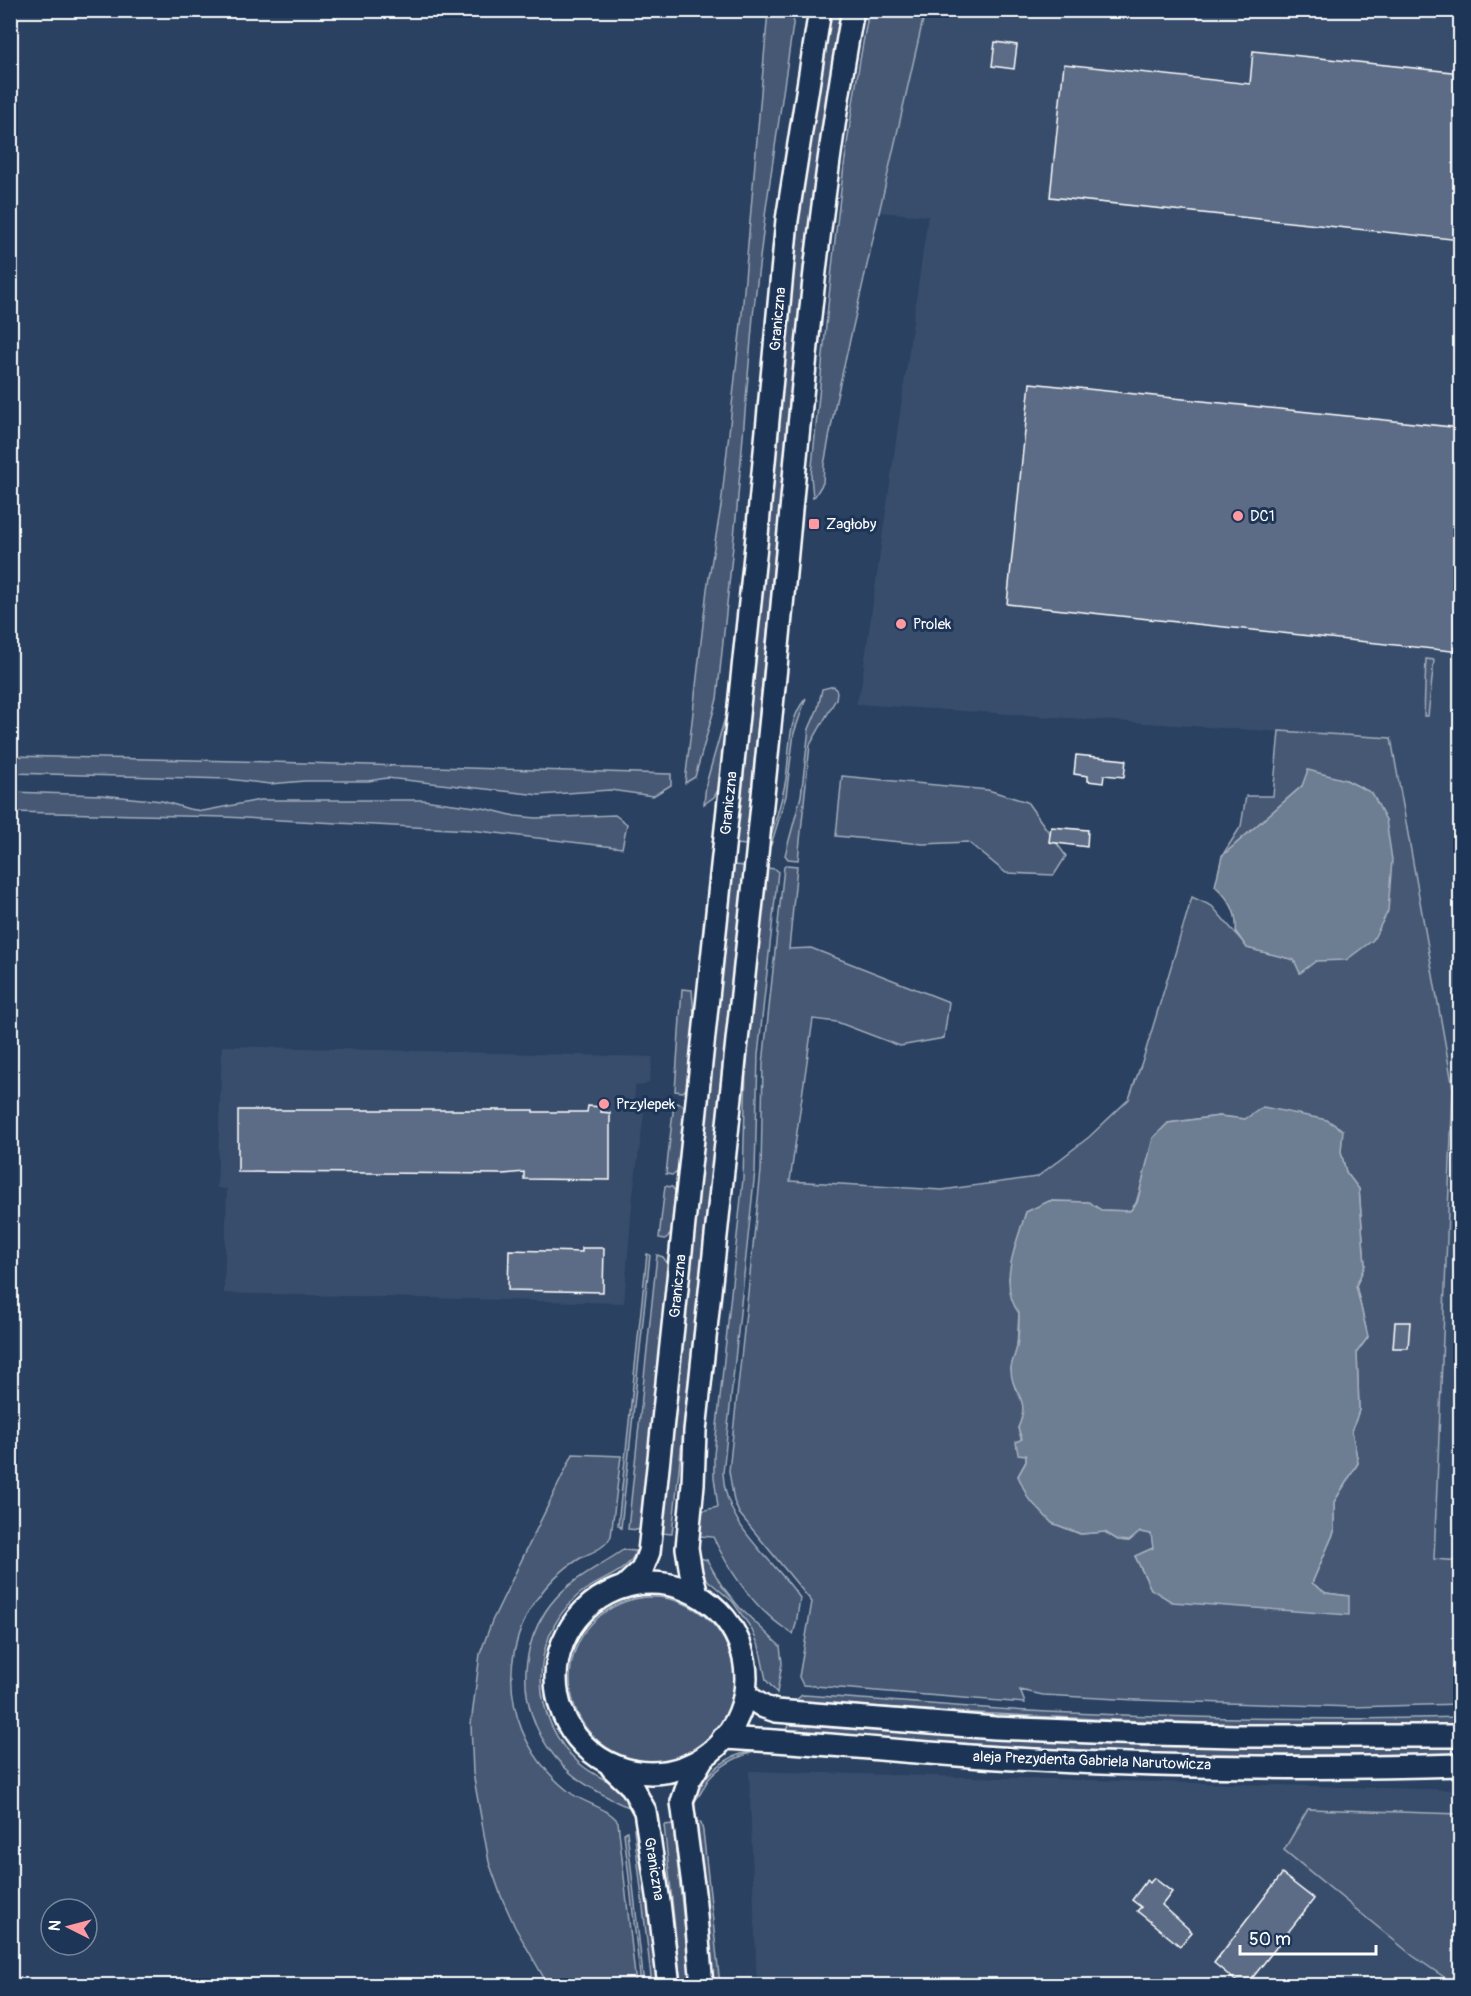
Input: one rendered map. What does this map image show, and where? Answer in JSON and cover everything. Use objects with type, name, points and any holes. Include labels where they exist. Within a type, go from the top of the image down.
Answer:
[{"type":"main road","name":"Graniczna","points":[[624,1587],[642,1570],[649,1552],[757,534],[787,220],[820,10]]},
{"type":"main road","name":"Graniczna","points":[[698,1593],[691,1573],[687,1548],[695,1431],[776,667],[813,282],[830,142],[853,10]]},
{"type":"main road","points":[[702,1986],[694,1893],[682,1802],[689,1781],[704,1757],[733,1726],[740,1713],[745,1695],[746,1665],[742,1647],[723,1614],[712,1603],[698,1593],[679,1585],[660,1582],[624,1587],[587,1608],[564,1641],[558,1659],[556,1680],[559,1704],[570,1730],[585,1748],[609,1765],[640,1773],[680,1769],[704,1757]]},
{"type":"main road","name":"aleja Prezydenta Gabriela Narutowicza","points":[[745,1695],[776,1712],[995,1728],[1235,1736],[1461,1736]]},
{"type":"main road","name":"aleja Prezydenta Gabriela Narutowicza","points":[[723,1738],[1015,1759],[1139,1764],[1324,1767],[1461,1765]]},
{"type":"main road","name":"Graniczna","points":[[609,1765],[632,1787],[645,1811],[669,1986]]},
{"type":"shaded area","points":[[768,11],[795,11],[766,208],[753,316],[737,508],[717,699],[695,777],[685,783],[707,589],[721,506],[742,314]]},
{"type":"shaded area","points":[[831,11],[842,11],[830,77],[805,252],[746,845],[736,844],[799,218]]},
{"type":"shaded area","points":[[869,11],[925,11],[836,401],[824,465],[823,483],[813,497],[811,476],[835,242],[850,126]]},
{"type":"shaded area","points":[[925,11],[1460,11],[1460,1561],[1434,1559],[1453,1088],[1391,739],[856,704],[861,687],[928,216],[878,212]]},
{"type":"shaded area","points":[[1426,659],[1434,660],[1428,716],[1424,716]]},
{"type":"shaded area","points":[[834,686],[837,692],[836,699],[810,745],[798,860],[788,859],[785,855],[801,796],[809,729],[818,708],[822,689]]},
{"type":"shaded area","points":[[806,698],[794,733],[786,796],[771,845],[769,844],[787,773],[792,729],[799,708]]},
{"type":"shaded area","points":[[728,707],[719,788],[714,797],[704,804],[706,784]]},
{"type":"shaded area","points":[[1279,731],[1391,738],[1453,1088],[1434,1559],[1460,1561],[1460,1704],[1352,1707],[1136,1700],[1043,1695],[1020,1690],[1025,1703],[803,1685],[799,1677],[812,1602],[739,1513],[734,1501],[729,1471],[761,1171],[763,1064],[784,867],[797,866],[789,949],[811,948],[949,1002],[944,1038],[900,1046],[837,1022],[813,1019],[790,1181],[942,1190],[1037,1177],[1089,1137],[1129,1099],[1192,897],[1212,906],[1248,948],[1295,960],[1346,959],[1386,820],[1371,793],[1346,780],[1303,785],[1222,856],[1241,826],[1246,796],[1273,796]],"holes":[[[1219,1116],[1342,1130],[1341,1153],[1346,1172],[1359,1189],[1365,1265],[1356,1286],[1368,1337],[1357,1352],[1359,1410],[1352,1431],[1358,1463],[1334,1502],[1334,1532],[1312,1583],[1326,1593],[1349,1596],[1151,1589],[1135,1556],[1153,1548],[1152,1534],[1140,1532],[1129,1541],[1118,1540],[1105,1532],[1080,1534],[1052,1523],[1018,1476],[1026,1461],[1026,1455],[1018,1428],[1024,1415],[1023,1399],[1015,1388],[1011,1369],[1017,1347],[1019,1313],[1009,1279],[1026,1212],[1050,1201],[1088,1202],[1101,1210],[1130,1211],[1136,1203],[1145,1173],[1168,1123]]]},
{"type":"shaded area","points":[[11,756],[671,774],[671,785],[653,796],[610,790],[539,795],[387,778],[368,781],[305,781],[270,784],[228,779],[11,773]]},
{"type":"shaded area","points":[[1308,770],[1346,780],[1372,793],[1386,820],[1392,860],[1388,911],[1373,940],[1346,960],[1316,961],[1300,973],[1294,960],[1247,948],[1236,932],[1236,918],[1232,906],[1215,886],[1222,856],[1302,786]]},
{"type":"shaded area","points":[[842,776],[988,790],[1027,802],[1066,856],[1054,875],[1006,873],[968,842],[923,844],[836,836]]},
{"type":"shaded area","points":[[11,792],[101,795],[162,801],[203,811],[260,800],[423,800],[536,818],[615,815],[627,824],[622,848],[470,830],[225,817],[11,812]]},
{"type":"shaded area","points":[[734,865],[744,866],[672,1534],[662,1533]]},
{"type":"shaded area","points":[[767,868],[778,871],[758,1055],[755,1171],[723,1473],[726,1492],[741,1525],[800,1598],[793,1634],[767,1615],[746,1591],[728,1565],[713,1537],[698,1536],[701,1511],[718,1507],[714,1455],[743,1179],[746,1068]]},
{"type":"shaded area","points":[[682,989],[692,990],[694,1016],[687,1088],[683,1092],[675,1091]]},
{"type":"shaded area","points":[[222,1046],[653,1057],[649,1082],[635,1086],[634,1104],[644,1113],[633,1194],[624,1303],[224,1293],[227,1189],[217,1188]]},
{"type":"shaded area","points":[[674,1103],[681,1104],[685,1108],[678,1172],[673,1175],[666,1174]]},
{"type":"shaded area","points":[[1263,1107],[1327,1120],[1343,1130],[1341,1152],[1346,1172],[1359,1189],[1365,1265],[1356,1286],[1368,1337],[1357,1352],[1359,1410],[1352,1431],[1358,1463],[1334,1502],[1334,1532],[1312,1583],[1326,1593],[1349,1596],[1349,1615],[1172,1602],[1151,1589],[1135,1556],[1153,1548],[1151,1534],[1140,1532],[1129,1541],[1118,1540],[1105,1532],[1081,1534],[1052,1523],[1028,1498],[1018,1476],[1026,1462],[1026,1455],[1018,1454],[1016,1442],[1022,1439],[1018,1428],[1023,1409],[1011,1369],[1018,1342],[1019,1313],[1013,1302],[1009,1277],[1014,1250],[1026,1212],[1049,1201],[1089,1202],[1101,1210],[1130,1211],[1137,1203],[1153,1138],[1168,1123],[1219,1116],[1245,1119]]},
{"type":"shaded area","points":[[665,1186],[672,1187],[676,1192],[672,1233],[665,1239],[659,1238]]},
{"type":"shaded area","points":[[647,1254],[650,1255],[621,1528],[618,1525]]},
{"type":"shaded area","points":[[657,1255],[663,1257],[668,1264],[640,1530],[628,1529]]},
{"type":"shaded area","points":[[573,1454],[621,1456],[611,1536],[601,1547],[561,1572],[536,1600],[522,1625],[514,1651],[512,1678],[514,1704],[522,1730],[534,1753],[551,1775],[572,1794],[603,1810],[618,1822],[636,1985],[548,1985],[515,1927],[501,1896],[489,1862],[473,1773],[471,1724],[480,1654],[492,1621]]},
{"type":"shaded area","points":[[623,1550],[636,1551],[632,1559],[618,1572],[583,1591],[560,1615],[549,1636],[543,1658],[541,1680],[544,1703],[551,1725],[563,1745],[584,1767],[619,1786],[634,1808],[620,1804],[597,1791],[574,1776],[556,1758],[541,1737],[531,1713],[526,1688],[527,1663],[533,1637],[545,1612],[571,1584]]},
{"type":"shaded area","points":[[696,1557],[707,1560],[722,1586],[740,1608],[780,1646],[782,1663],[777,1693],[766,1680],[759,1646],[751,1628],[733,1602],[704,1577]]},
{"type":"shaded area","points":[[652,1597],[683,1604],[710,1621],[727,1648],[734,1679],[727,1710],[710,1737],[683,1754],[652,1761],[621,1754],[594,1737],[577,1710],[570,1679],[577,1648],[594,1621],[621,1604]]},
{"type":"shaded area","points":[[802,1695],[1017,1710],[1150,1716],[1306,1719],[1460,1717],[1460,1724],[1294,1725],[1127,1720],[795,1701]]},
{"type":"shaded area","points":[[789,1725],[1120,1745],[1290,1748],[1460,1747],[1460,1754],[1247,1755],[1077,1750],[787,1731]]},
{"type":"shaded area","points":[[754,1752],[735,1759],[718,1770],[694,1801],[702,1783],[716,1768],[735,1756]]},
{"type":"shaded area","points":[[749,1771],[1460,1790],[1460,1985],[757,1985]]},
{"type":"shaded area","points":[[1308,1809],[1460,1814],[1460,1985],[1456,1985],[1413,1956],[1284,1850]]},
{"type":"shaded area","points":[[696,1821],[701,1823],[703,1831],[720,1985],[714,1985]]},
{"type":"shaded area","points":[[673,1824],[691,1985],[681,1985],[664,1825]]},
{"type":"shaded area","points":[[634,1829],[639,1829],[657,1985],[652,1985]]},
{"type":"shaded area","points":[[627,1831],[644,1985],[641,1985],[624,1833]]},
{"type":"building","points":[[995,42],[1017,45],[1014,69],[992,66]]},
{"type":"building","points":[[1253,51],[1461,73],[1461,240],[1050,197],[1064,64],[1250,84]]},
{"type":"building","name":"DC1","points":[[1030,383],[1461,428],[1461,652],[1007,604]]},
{"type":"building","points":[[1076,755],[1126,760],[1124,777],[1104,775],[1103,783],[1088,781],[1088,776],[1074,774]]},
{"type":"building","points":[[1051,827],[1088,830],[1087,847],[1049,842]]},
{"type":"building","points":[[588,1106],[602,1107],[601,1112],[610,1113],[610,1180],[524,1179],[524,1172],[503,1174],[238,1172],[238,1110],[587,1112]]},
{"type":"building","points":[[582,1248],[604,1248],[603,1292],[508,1290],[509,1250],[582,1252]]},
{"type":"building","points":[[1395,1322],[1410,1322],[1408,1348],[1393,1348]]},
{"type":"building","points":[[1282,1874],[1314,1899],[1246,1986],[1242,1986],[1214,1963]]},
{"type":"building","points":[[1154,1878],[1172,1892],[1162,1905],[1192,1932],[1180,1946],[1137,1911],[1141,1907],[1132,1900],[1147,1880],[1150,1883]]},
{"type":"place","name":"DC1","points":[[1238,516]]},
{"type":"place","name":"Zagłoby","points":[[814,524]]},
{"type":"place","name":"Prolek","points":[[901,624]]},
{"type":"place","name":"Przylepek","points":[[604,1104]]}]
